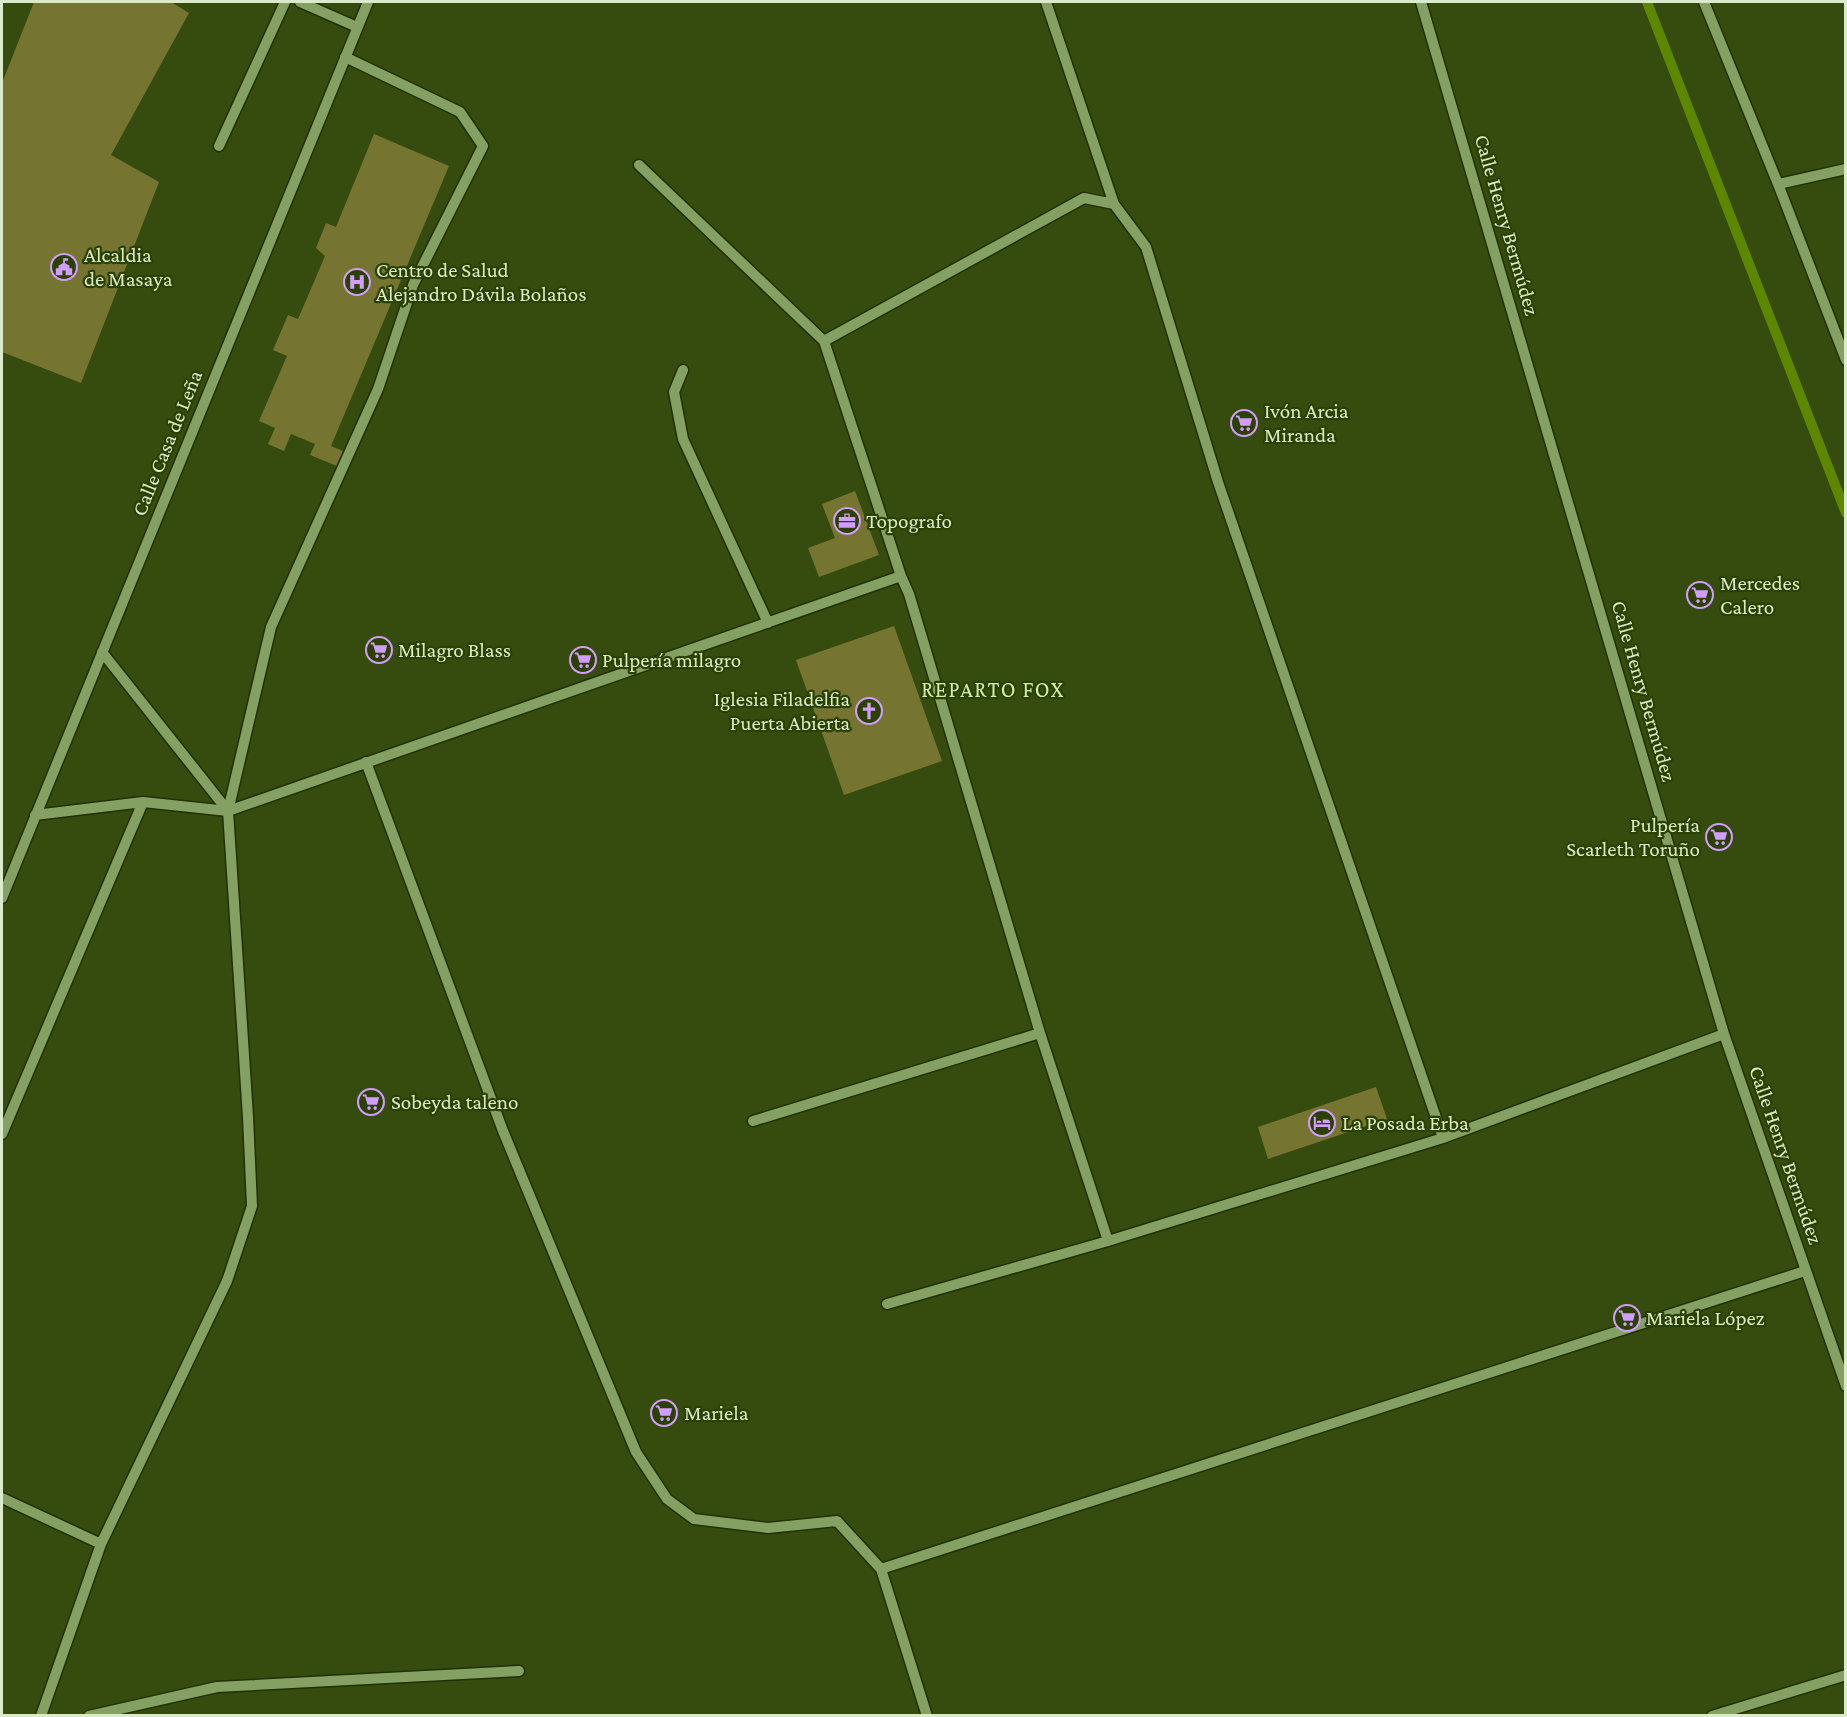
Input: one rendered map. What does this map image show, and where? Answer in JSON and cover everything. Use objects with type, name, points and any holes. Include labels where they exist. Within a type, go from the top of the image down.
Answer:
[{"type":"street","points":[[219,146],[285,2]]},
{"type":"street","points":[[300,2],[357,27]]},
{"type":"street","name":"Calle Casa de Leña","points":[[2,898],[368,2]]},
{"type":"street","points":[[1046,2],[1114,204],[1146,247],[1218,482],[1443,1138]]},
{"type":"street","name":"Calle Henry Bermúdez","points":[[1421,2],[1724,1035],[1845,1386]]},
{"type":"street","points":[[1704,2],[1778,184],[1845,360]]},
{"type":"street","points":[[41,1716],[101,1544],[228,1281],[252,1206],[228,811],[271,627],[378,389],[413,285],[483,146],[460,112],[345,57]]},
{"type":"street","points":[[639,165],[824,341],[912,605],[1040,1033],[1108,1241]]},
{"type":"street","points":[[1778,184],[1845,169]]},
{"type":"street","points":[[824,341],[1084,198],[1114,204]]},
{"type":"street","points":[[683,370],[674,392],[683,439],[768,623]]},
{"type":"street","points":[[35,815],[143,802],[228,811],[901,576]]},
{"type":"street","points":[[102,652],[228,811]]},
{"type":"street","points":[[366,762],[503,1131],[636,1452],[667,1499],[694,1519],[768,1528],[837,1521],[881,1569],[927,1716]]},
{"type":"street","points":[[2,1134],[143,802]]},
{"type":"street","points":[[753,1121],[1040,1033]]},
{"type":"street","points":[[887,1304],[1108,1241],[1443,1138],[1724,1035]]},
{"type":"street","points":[[881,1569],[1805,1271]]},
{"type":"street","points":[[2,1498],[101,1544]]},
{"type":"street","points":[[89,1716],[217,1687],[519,1671]]},
{"type":"street","points":[[1712,1716],[1845,1675]]},
{"type":"building","name":"Alcaldia de Masaya","points":[[34,2],[171,2],[189,13],[111,155],[159,182],[81,383],[2,352],[2,83]]},
{"type":"building","points":[[374,134],[449,166],[331,446],[343,451],[337,466],[310,455],[315,444],[291,434],[284,451],[268,444],[275,428],[259,421],[287,356],[273,350],[288,315],[298,319],[325,256],[316,248],[326,223],[336,227]]},
{"type":"building","name":"Topografo","points":[[855,491],[879,555],[819,577],[808,548],[835,538],[822,504]]},
{"type":"building","name":"Iglesia Filadelfia Puerta Abierta","points":[[894,626],[942,761],[844,795],[796,660]]},
{"type":"building","name":"La Posada Erba","points":[[1376,1087],[1387,1119],[1268,1159],[1258,1127]]},
{"type":"waterway","points":[[1647,2],[1846,513]]},
{"type":"place","name":"Alcaldia de Masaya","points":[[64,267]]},
{"type":"place","name":"Centro de Salud Alejandro Dávila Bolaños","points":[[357,282]]},
{"type":"place","name":"Ivón Arcia Miranda","points":[[1244,423]]},
{"type":"place","name":"Topografo","points":[[847,521]]},
{"type":"place","name":"Mercedes Calero","points":[[1700,595]]},
{"type":"place","name":"Milagro Blass","points":[[379,650]]},
{"type":"place","name":"Pulpería milagro","points":[[583,660]]},
{"type":"place","name":"Iglesia Filadelfia Puerta Abierta","points":[[869,711]]},
{"type":"place","name":"Pulpería Scarleth Toruño","points":[[1719,837]]},
{"type":"place","name":"Sobeyda taleno","points":[[371,1102]]},
{"type":"place","name":"La Posada Erba","points":[[1322,1123]]},
{"type":"place","name":"Mariela López","points":[[1627,1318]]},
{"type":"place","name":"Mariela","points":[[664,1413]]},
{"type":"district","name":"REPARTO FOX","points":[[993,689]]}]
